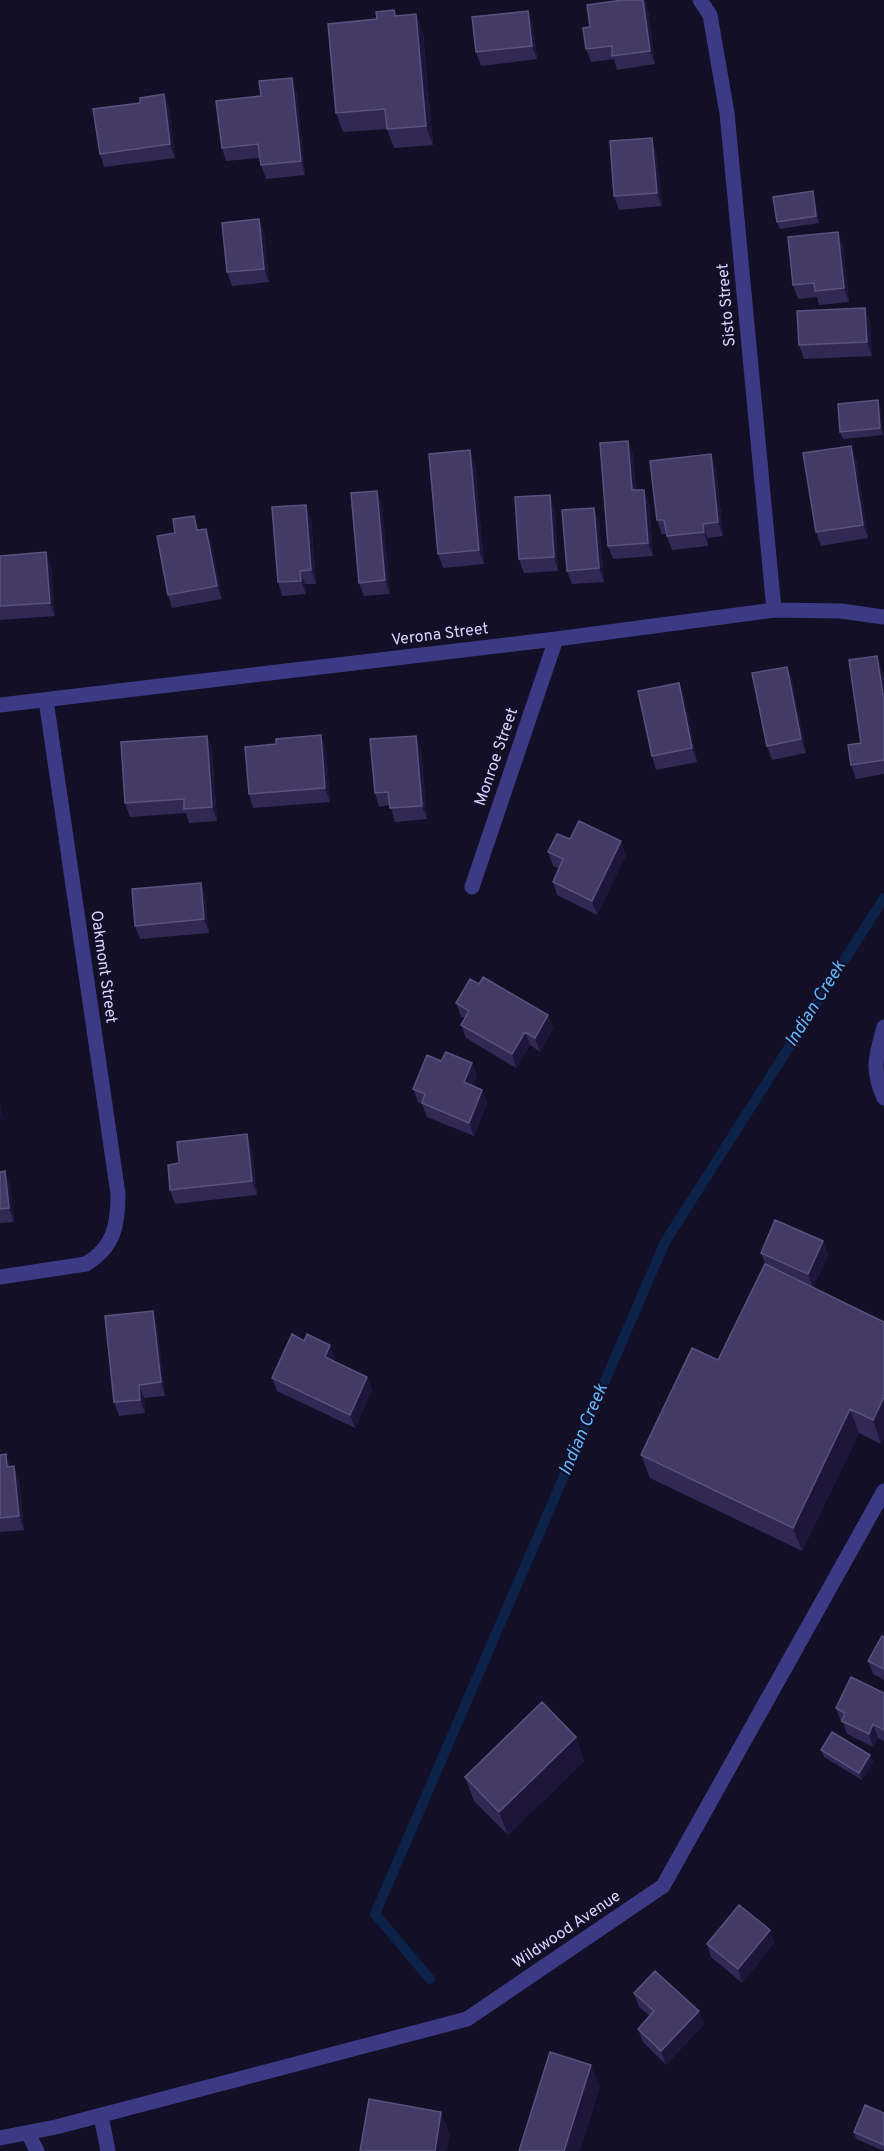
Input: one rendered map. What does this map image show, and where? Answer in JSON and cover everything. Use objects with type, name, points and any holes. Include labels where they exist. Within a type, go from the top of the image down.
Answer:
[{"type":"street","name":"Sisto Street","points":[[699,0],[710,15],[727,113],[774,610]]},
{"type":"street","name":"Verona Street","points":[[0,705],[556,639],[774,610],[841,611],[884,617]]},
{"type":"street","name":"Monroe Street","points":[[472,887],[556,639]]},
{"type":"street","name":"Oakmont Street","points":[[0,1277],[86,1264],[98,1257],[111,1239],[118,1220],[118,1194],[46,700]]},
{"type":"street","points":[[884,1027],[875,1059],[878,1083],[884,1098]]},
{"type":"street","name":"Wildwood Avenue","points":[[0,2138],[101,2116],[467,2019],[663,1886],[884,1491]]},
{"type":"street","points":[[101,2116],[108,2151]]},
{"type":"street","points":[[28,2133],[37,2151]]},
{"type":"building","points":[[643,0],[650,51],[612,56],[612,46],[586,49],[583,28],[590,27],[587,5]]},
{"type":"building","points":[[394,10],[395,16],[416,14],[426,126],[387,129],[385,109],[336,113],[328,24],[377,19],[376,12]]},
{"type":"building","points":[[528,11],[532,46],[476,52],[472,17]]},
{"type":"building","points":[[292,78],[301,161],[261,165],[258,144],[222,148],[216,101],[261,96],[259,81]]},
{"type":"building","points":[[164,94],[170,144],[100,154],[93,109],[140,103],[140,98]]},
{"type":"building","points":[[652,138],[657,193],[614,196],[610,141]]},
{"type":"building","points":[[813,191],[816,216],[777,222],[773,197]]},
{"type":"building","points":[[259,219],[264,269],[227,272],[222,223]]},
{"type":"building","points":[[838,232],[844,288],[815,291],[814,283],[793,285],[788,237]]},
{"type":"building","points":[[865,308],[867,342],[799,345],[797,311]]},
{"type":"building","points":[[878,400],[880,428],[840,432],[838,404]]},
{"type":"building","points":[[628,441],[632,490],[644,490],[648,543],[608,546],[600,443]]},
{"type":"building","points":[[851,446],[863,525],[816,532],[803,453]]},
{"type":"building","points":[[470,450],[479,550],[438,554],[429,454]]},
{"type":"building","points":[[711,454],[718,522],[703,524],[704,532],[667,536],[664,520],[657,520],[650,461]]},
{"type":"building","points":[[377,491],[385,580],[359,583],[351,493]]},
{"type":"building","points":[[550,495],[554,557],[519,559],[515,497]]},
{"type":"building","points":[[306,505],[311,570],[300,571],[301,581],[278,582],[272,507]]},
{"type":"building","points":[[594,508],[599,568],[567,571],[562,510]]},
{"type":"building","points":[[194,516],[197,530],[206,529],[217,586],[168,595],[157,536],[175,533],[173,519]]},
{"type":"building","points":[[46,552],[50,603],[0,606],[0,556]]},
{"type":"building","points":[[877,656],[884,694],[884,760],[851,765],[848,745],[861,743],[849,660]]},
{"type":"building","points":[[787,667],[801,739],[767,746],[752,673]]},
{"type":"building","points":[[679,683],[692,748],[652,756],[638,691]]},
{"type":"building","points":[[321,735],[325,788],[249,794],[245,747],[276,744],[276,739]]},
{"type":"building","points":[[207,736],[212,807],[184,809],[184,799],[125,803],[121,742]]},
{"type":"building","points":[[416,736],[422,806],[390,808],[388,792],[375,793],[370,739]]},
{"type":"building","points":[[579,821],[621,841],[592,901],[553,882],[563,859],[548,852],[557,834],[570,839]]},
{"type":"building","points":[[201,883],[204,919],[135,926],[132,889]]},
{"type":"building","points":[[483,977],[548,1015],[535,1038],[525,1032],[512,1054],[461,1025],[469,1011],[456,1003],[470,979],[479,984]]},
{"type":"building","points":[[446,1052],[472,1063],[464,1082],[482,1090],[469,1123],[422,1103],[425,1094],[413,1089],[427,1055],[441,1061]]},
{"type":"building","points":[[247,1134],[252,1181],[170,1190],[168,1165],[179,1163],[177,1142]]},
{"type":"building","points":[[5,1171],[9,1208],[0,1209],[0,1172]]},
{"type":"building","points":[[775,1220],[823,1241],[808,1274],[761,1253]]},
{"type":"building","points":[[765,1264],[884,1322],[884,1397],[873,1420],[850,1409],[793,1528],[641,1455],[692,1348],[718,1360]]},
{"type":"building","points":[[153,1311],[161,1382],[139,1385],[140,1400],[114,1402],[105,1316]]},
{"type":"building","points":[[292,1334],[304,1341],[307,1334],[330,1345],[325,1357],[367,1377],[350,1415],[272,1378]]},
{"type":"building","points":[[6,1454],[7,1467],[14,1466],[19,1516],[0,1518],[0,1455]]},
{"type":"building","points":[[882,1636],[884,1637],[884,1669],[868,1661]]},
{"type":"building","points":[[851,1677],[884,1693],[884,1730],[873,1724],[869,1734],[842,1721],[845,1713],[836,1708]]},
{"type":"building","points":[[542,1702],[576,1737],[499,1812],[465,1777]]},
{"type":"building","points":[[832,1732],[870,1755],[859,1773],[821,1750]]},
{"type":"building","points":[[739,1905],[770,1930],[738,1969],[707,1944]]},
{"type":"building","points":[[655,1971],[699,2011],[661,2051],[638,2029],[654,2011],[634,1993]]},
{"type":"building","points":[[550,2052],[591,2065],[564,2151],[519,2151]]},
{"type":"building","points":[[369,2099],[441,2112],[435,2151],[360,2151]]},
{"type":"building","points":[[865,2105],[884,2113],[884,2145],[854,2132]]},
{"type":"waterway","name":"Indian Creek","points":[[430,1979],[375,1914],[665,1242],[884,898]]}]
